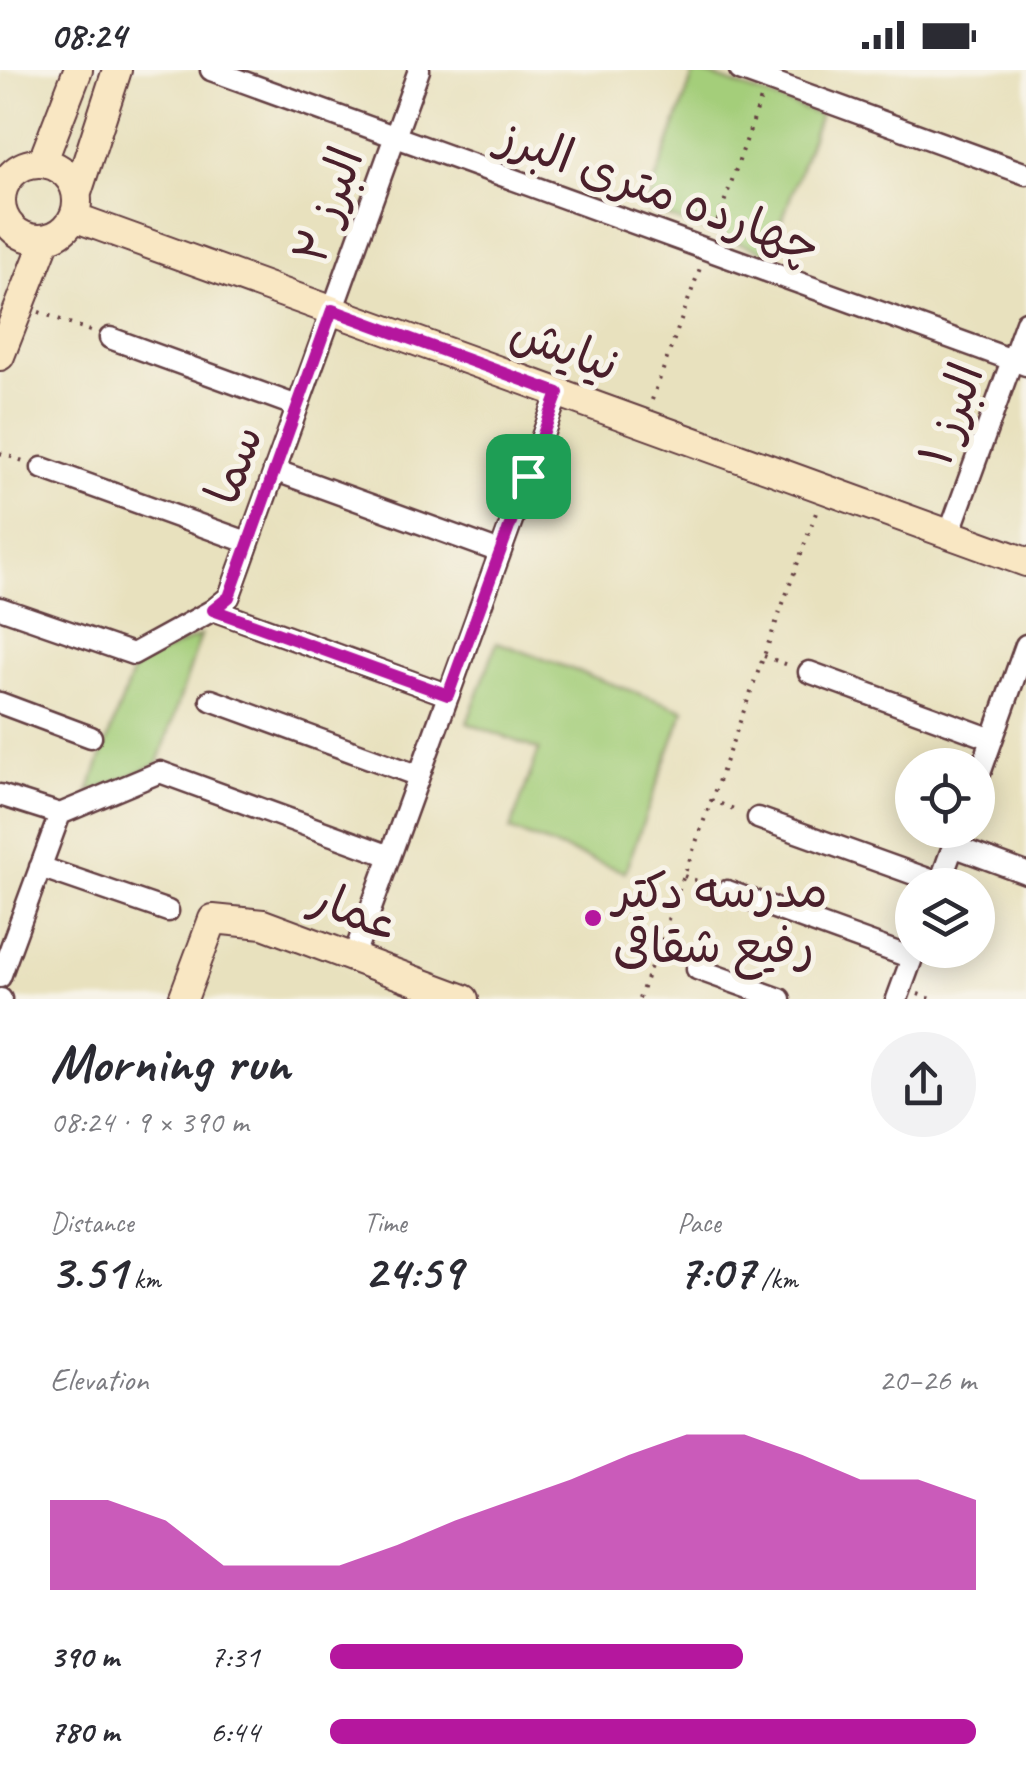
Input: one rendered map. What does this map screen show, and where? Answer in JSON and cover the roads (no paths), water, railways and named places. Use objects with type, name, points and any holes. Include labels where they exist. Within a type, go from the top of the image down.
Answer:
[{"type":"street","points":[[42,163],[78,70]]},
{"type":"street","points":[[2,198],[19,233],[32,238],[58,235],[75,205],[117,70]]},
{"type":"street","name":"چهارده متری البرز","points":[[211,70],[1019,363]]},
{"type":"street","name":"البرز ۲","points":[[332,310],[419,70]]},
{"type":"street","points":[[740,70],[1026,174]]},
{"type":"street","points":[[0,250],[2,198],[18,169],[42,163],[64,172],[75,205]]},
{"type":"street","name":"نیایش","points":[[75,205],[332,310],[1026,562]]},
{"type":"street","points":[[0,356],[46,238]]},
{"type":"street","name":"سما","points":[[0,608],[133,654],[213,610],[229,597],[332,310]]},
{"type":"street","name":"البرز ۱","points":[[949,534],[1019,363],[1026,322]]},
{"type":"street","points":[[110,338],[297,406]]},
{"type":"street","points":[[353,958],[558,393]]},
{"type":"street","points":[[42,468],[247,542]]},
{"type":"street","points":[[274,470],[500,552]]},
{"type":"street","points":[[213,610],[448,695]]},
{"type":"street","points":[[988,748],[1026,645]]},
{"type":"street","points":[[809,672],[992,738]]},
{"type":"street","points":[[211,700],[419,776]]},
{"type":"street","points":[[0,703],[90,737]]},
{"type":"street","points":[[0,795],[60,814],[160,772],[390,856]]},
{"type":"street","points":[[2,965],[60,814]]},
{"type":"street","points":[[758,818],[895,868]]},
{"type":"street","points":[[976,848],[1026,873]]},
{"type":"street","points":[[40,867],[168,911]]},
{"type":"street","points":[[726,892],[895,948]]},
{"type":"street","name":"عمار","points":[[183,999],[213,919],[263,924],[353,958],[426,992],[464,999]]},
{"type":"street","points":[[696,968],[780,999]]},
{"type":"street","points":[[898,999],[909,968]]},
{"type":"place","name":"مدرسه دکتر رفیع شقاقی","points":[[593,918]]}]
